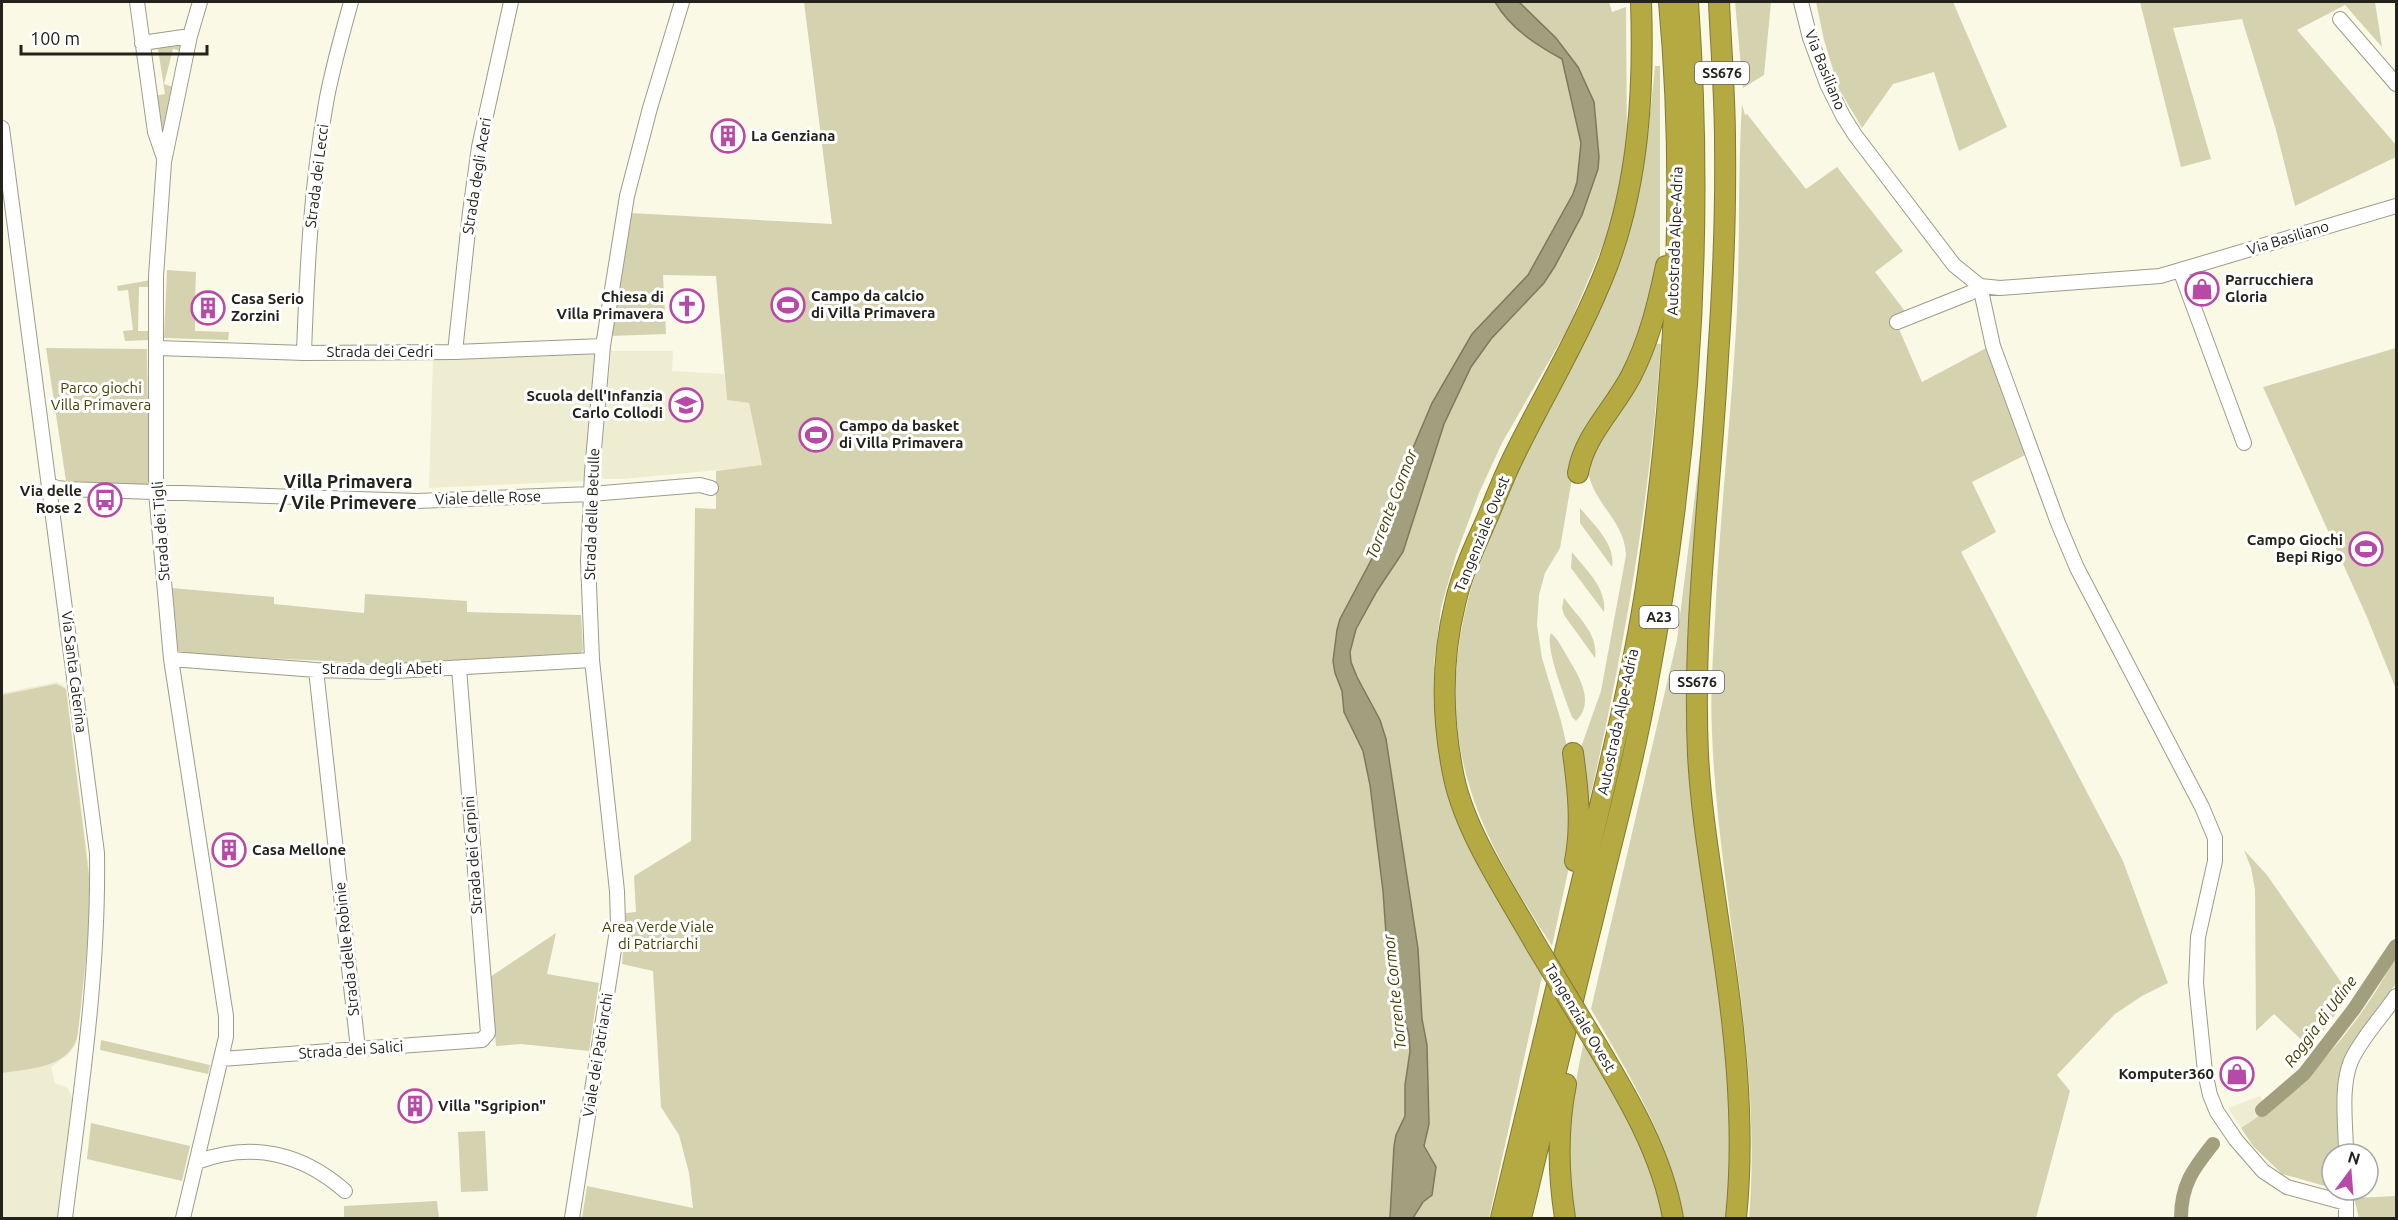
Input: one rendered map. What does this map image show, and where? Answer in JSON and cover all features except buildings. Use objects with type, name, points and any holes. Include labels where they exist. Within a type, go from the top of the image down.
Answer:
[{"type":"highway","name":"Tangenziale Ovest","points":[[1641,2],[1643,53],[1638,126],[1623,216],[1608,265],[1569,351],[1514,456],[1466,565],[1447,644],[1444,712],[1454,780],[1467,820],[1536,945],[1627,1095],[1650,1143],[1669,1196],[1673,1218]]},
{"type":"highway","name":"Autostrada Alpe-Adria","points":[[1501,1218],[1627,687],[1650,560],[1670,375],[1677,223],[1676,80],[1669,2]]},
{"type":"highway","name":"Autostrada Alpe-Adria","points":[[1521,1218],[1648,684],[1669,559],[1683,442],[1692,305],[1695,166],[1688,2]]},
{"type":"highway","name":"SS676","points":[[1719,2],[1725,144],[1723,265],[1701,590],[1697,682],[1698,757],[1737,1080],[1739,1141],[1736,1218]]},
{"type":"highway","points":[[1578,473],[1586,446],[1621,394],[1640,356],[1660,297],[1677,223]]},
{"type":"highway","points":[[1564,957],[1559,926],[1579,839],[1573,753]]},
{"type":"highway","points":[[1565,1218],[1561,1193],[1559,1134],[1562,1107],[1588,988],[1587,940]]},
{"type":"street","points":[[136,2],[155,132],[165,159]]},
{"type":"street","name":"Strada dei Tigli","points":[[200,2],[190,36],[165,159],[156,276],[156,492],[171,659],[226,1016],[226,1037],[221,1059]]},
{"type":"street","name":"Strada dei Lecci","points":[[304,353],[308,261],[316,166],[326,101],[351,2]]},
{"type":"street","name":"Strada degli Aceri","points":[[455,352],[479,147],[511,2]]},
{"type":"street","name":"Strada delle Betulle","points":[[617,891],[592,660],[588,561],[591,494],[603,346],[627,196],[650,108],[682,2]]},
{"type":"street","name":"Via Basiliano","points":[[1801,2],[1810,39],[1827,84],[1843,116],[1954,266],[1980,286],[2000,288],[2160,276],[2397,206]]},
{"type":"street","points":[[2340,19],[2397,84]]},
{"type":"street","points":[[142,43],[190,36]]},
{"type":"street","name":"Via Santa Caterina","points":[[2,128],[97,853],[98,913],[91,1007],[65,1218]]},
{"type":"street","points":[[2180,270],[2244,443]]},
{"type":"street","points":[[1897,322],[1970,293],[1980,286],[1993,346],[2058,523],[2077,568],[2202,807],[2215,838],[2215,861],[2198,937],[2196,983],[2205,1072],[2210,1095],[2217,1112],[2232,1134],[2264,1171],[2287,1187],[2320,1192]]},
{"type":"street","name":"Strada dei Cedri","points":[[157,348],[304,353],[455,352],[603,346]]},
{"type":"street","name":"Viale delle Rose","points":[[50,485],[57,488],[417,501],[591,494],[700,485],[711,488]]},
{"type":"street","name":"Strada degli Abeti","points":[[171,659],[316,670],[378,672],[592,660]]},
{"type":"street","name":"Strada dei Carpini","points":[[459,668],[488,1033],[482,1040]]},
{"type":"street","name":"Strada delle Robinie","points":[[316,670],[358,1049]]},
{"type":"street","name":"Viale dei Patriarchi","points":[[572,1218],[618,924],[617,891]]},
{"type":"street","points":[[2346,1142],[2346,1083],[2350,1063],[2368,1034],[2397,996]]},
{"type":"street","name":"Strada dei Salici","points":[[221,1059],[482,1040]]},
{"type":"street","points":[[183,1218],[221,1059]]},
{"type":"street","points":[[197,1162],[216,1155],[255,1151],[299,1160],[329,1176],[345,1191]]},
{"type":"street","points":[[2346,1202],[2346,1218]]},
{"type":"shaded area","points":[[1495,2],[1519,2],[1556,38],[1578,67],[1594,102],[1598,169],[1582,215],[1555,266],[1544,283],[1491,339],[1471,367],[1444,424],[1403,552],[1377,591],[1356,629],[1350,652],[1357,677],[1380,720],[1386,739],[1418,949],[1422,1019],[1427,1045],[1429,1124],[1424,1146],[1436,1167],[1432,1195],[1423,1202],[1413,1218],[1390,1218],[1394,1146],[1396,1135],[1405,1116],[1409,1035],[1388,962],[1383,891],[1370,785],[1363,751],[1344,712],[1342,691],[1333,661],[1340,619],[1386,532],[1407,462],[1432,403],[1472,334],[1528,275],[1573,194],[1577,182],[1581,143],[1562,59],[1524,35],[1508,20]]},
{"type":"shaded area","points":[[611,351],[673,351],[672,371],[724,374],[727,400],[749,403],[762,466],[603,479],[600,474]]},
{"type":"shaded area","points":[[596,352],[585,481],[429,488],[433,359]]},
{"type":"shaded area","points":[[57,682],[66,687],[93,901],[76,1044],[68,1055],[51,1067],[55,1083],[68,1088],[73,1101],[57,1218],[2,1218],[2,693]]},
{"type":"shaded area","points":[[2260,1096],[2269,1111],[2241,1128],[2228,1108]]},
{"type":"green space","name":"Area Verde Viale di Patriarchi","points":[[804,2],[1609,2],[1612,12],[1626,7],[1627,148],[1608,233],[1568,328],[1502,443],[1479,493],[1456,555],[1441,608],[1434,663],[1435,715],[1447,781],[1543,972],[1489,1218],[582,1218],[587,1186],[693,1208],[689,1173],[679,1135],[661,1107],[653,971],[622,964],[626,913],[636,912],[634,876],[691,841],[695,508],[716,509],[716,471],[762,465],[749,403],[727,400],[716,276],[663,275],[666,334],[610,336],[630,213],[832,224]]},
{"type":"green space","points":[[1735,2],[1771,2],[1764,75],[1743,88]]},
{"type":"green space","points":[[1816,2],[1953,2],[2007,127],[1959,151],[1934,72],[1893,84],[1862,128],[1839,89],[1824,40]]},
{"type":"green space","points":[[2140,2],[2375,2],[2382,47],[2345,5],[2297,30],[2396,145],[2396,157],[2295,206],[2276,130],[2242,19],[2173,28],[2211,159],[2181,167]]},
{"type":"green space","points":[[184,42],[182,51],[173,49],[164,84],[173,87],[165,128],[163,128],[160,127],[155,96],[165,94],[158,49],[148,50],[148,46]]},
{"type":"green space","points":[[1655,66],[1660,66],[1660,268],[1640,343],[1575,461],[1560,548],[1545,573],[1539,595],[1537,625],[1542,658],[1569,755],[1572,853],[1552,946],[1506,871],[1481,818],[1471,790],[1458,732],[1456,689],[1459,646],[1467,604],[1493,522],[1640,177],[1648,135]]},
{"type":"green space","points":[[1742,104],[1745,115],[1747,114],[1806,189],[1837,167],[1903,251],[1875,272],[1914,323],[1899,329],[1922,382],[1988,347],[2027,454],[1972,482],[1996,532],[1961,552],[2123,861],[2168,983],[2142,996],[2115,1014],[2057,1075],[2070,1091],[2036,1218],[1749,1218],[1752,1157],[1750,1096],[1738,975],[1722,854],[1711,704],[1719,551],[1737,315]]},
{"type":"green space","points":[[167,270],[196,272],[195,301],[190,307],[195,314],[195,331],[229,332],[228,340],[164,338]]},
{"type":"green space","points":[[151,280],[151,287],[139,287],[138,331],[150,331],[149,340],[125,341],[123,331],[133,330],[128,290],[118,291],[117,286]]},
{"type":"green space","points":[[1653,343],[1661,344],[1643,517],[1624,632],[1589,802],[1580,750],[1601,691],[1626,555],[1619,530],[1593,487],[1588,463]]},
{"type":"green space","name":"Parco giochi Villa Primavera","points":[[46,348],[147,349],[149,485],[66,481]]},
{"type":"green space","name":"Campo Giochi Bepi Rigo","points":[[2396,348],[2396,689],[2367,617],[2263,387]]},
{"type":"green space","points":[[1705,414],[1693,638],[1727,1048],[1732,1153],[1728,1218],[1684,1218],[1678,1190],[1659,1136],[1634,1084],[1591,1009],[1677,640]]},
{"type":"green space","points":[[1580,508],[1597,528],[1611,550],[1612,567],[1580,523]]},
{"type":"green space","points":[[1572,552],[1599,587],[1604,612],[1571,568]]},
{"type":"green space","points":[[172,588],[274,597],[274,604],[364,613],[365,594],[467,601],[467,612],[581,615],[583,650],[581,653],[387,664],[181,654],[176,648]]},
{"type":"green space","points":[[1564,598],[1590,633],[1594,641],[1595,658],[1564,615],[1562,608]]},
{"type":"green space","points":[[1551,633],[1571,663],[1583,688],[1585,705],[1576,721],[1572,717],[1553,661],[1550,649]]},
{"type":"green space","points":[[56,684],[66,689],[92,901],[78,1034],[69,1052],[53,1063],[32,1069],[2,1073],[2,695]]},
{"type":"green space","points":[[2244,850],[2267,875],[2350,995],[2310,1048],[2274,1014],[2256,1031],[2255,889],[2251,868]]},
{"type":"green space","points":[[556,933],[547,974],[599,983],[589,1051],[521,1044],[496,1046],[490,977]]},
{"type":"green space","points":[[2396,956],[2396,983],[2349,1054],[2345,1142],[2320,1142],[2320,1185],[2282,1174],[2253,1146],[2241,1128],[2288,1094],[2310,1074],[2349,1030],[2382,982]]},
{"type":"green space","points":[[1585,1037],[1630,1110],[1668,1218],[1571,1218],[1568,1172],[1570,1127]]},
{"type":"green space","points":[[101,1040],[210,1065],[208,1074],[100,1050]]},
{"type":"green space","points":[[91,1123],[190,1146],[182,1181],[87,1159]]},
{"type":"green space","points":[[485,1131],[488,1191],[461,1192],[458,1132]]},
{"type":"green space","points":[[2396,1196],[2396,1218],[2359,1218],[2355,1202],[2380,1202],[2380,1197]]},
{"type":"green space","points":[[437,1201],[439,1218],[344,1218],[344,1206]]},
{"type":"waterway","name":"Roggia di Udine","points":[[2262,1110],[2304,1074],[2354,1009],[2396,946]]},
{"type":"waterway","name":"Roggia di Udine","points":[[2181,1218],[2186,1187],[2200,1161],[2213,1144]]},
{"type":"place","name":"La Genziana","points":[[728,136]]},
{"type":"place","name":"Parrucchiera Gloria","points":[[2202,289]]},
{"type":"place","name":"Campo da calcio di Villa Primavera","points":[[788,305]]},
{"type":"place","name":"Chiesa di Villa Primavera","points":[[687,306]]},
{"type":"place","name":"Casa Serio Zorzini","points":[[208,308]]},
{"type":"place","name":"Scuola dell'Infanzia Carlo Collodi","points":[[686,405]]},
{"type":"place","name":"Campo da basket di Villa Primavera","points":[[816,435]]},
{"type":"place","name":"Via delle Rose 2","points":[[105,500]]},
{"type":"place","name":"Campo Giochi Bepi Rigo","points":[[2366,549]]},
{"type":"place","name":"Casa Mellone","points":[[229,850]]},
{"type":"place","name":"Komputer360","points":[[2237,1074]]},
{"type":"place","name":"Villa \"Sgripion\"","points":[[415,1106]]},
{"type":"district","name":"Villa Primavera / Vile Primevere","points":[[348,492]]},
{"type":"water label","name":"Torrente Cormor","points":[[1391,504]]},
{"type":"water label","name":"Torrente Cormor","points":[[1394,992]]}]
